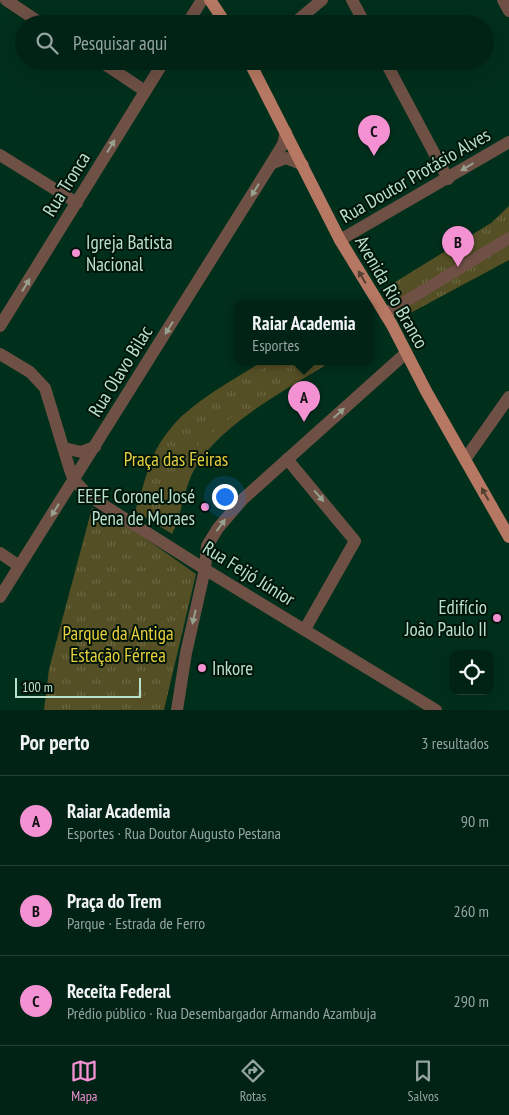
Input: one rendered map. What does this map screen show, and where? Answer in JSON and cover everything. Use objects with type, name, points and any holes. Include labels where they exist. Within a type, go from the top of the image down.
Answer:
[{"type":"main road","points":[[210,0],[220,15]]},
{"type":"main road","name":"Avenida Rio Branco","points":[[254,70],[340,240],[385,314],[509,537]]},
{"type":"street","points":[[6,0],[28,15]]},
{"type":"street","points":[[193,15],[202,0]]},
{"type":"street","points":[[304,15],[322,0]]},
{"type":"street","points":[[352,0],[360,15]]},
{"type":"street","points":[[503,0],[509,11]]},
{"type":"street","points":[[114,70],[145,91]]},
{"type":"street","name":"Rua Tronca","points":[[0,326],[158,70]]},
{"type":"street","points":[[390,70],[448,179]]},
{"type":"street","name":"Rua Olavo Bilac","points":[[0,597],[271,164],[283,144],[286,132]]},
{"type":"street","name":"Rua Doutor Protásio Alves","points":[[340,240],[509,142]]},
{"type":"street","points":[[0,155],[77,203]]},
{"type":"street","points":[[271,164],[286,158],[303,165]]},
{"type":"street","points":[[385,314],[509,238]]},
{"type":"street","points":[[177,710],[186,653],[205,569],[207,546],[218,528],[243,499],[406,353]]},
{"type":"street","name":"Rua Feijó Júnior","points":[[0,354],[30,372],[45,388],[74,480],[97,502],[145,529],[205,569],[436,710]]},
{"type":"street","points":[[466,458],[509,398]]},
{"type":"street","points":[[64,448],[81,452],[95,447]]},
{"type":"street","points":[[287,459],[355,541],[305,629]]},
{"type":"street","points":[[0,553],[20,566]]},
{"type":"green space","points":[[509,206],[509,260],[403,317],[387,287],[491,223]]},
{"type":"green space","name":"Praça das Feiras","points":[[257,365],[325,365],[255,409],[219,438],[204,455],[193,472],[172,534],[135,511],[156,450],[166,435],[177,421],[218,389]]},
{"type":"green space","points":[[259,365],[268,365],[250,376],[239,378],[191,413],[175,431],[152,469],[147,481],[142,504],[137,507],[155,455],[169,431],[188,411]]},
{"type":"green space","points":[[315,365],[324,365],[261,404],[227,428],[213,441],[201,455],[193,469],[186,484],[177,515],[173,512],[173,502],[180,494],[182,488],[181,474],[200,443],[230,418],[249,411],[261,399]]},
{"type":"green space","name":"Parque da Antiga Estação Férrea","points":[[92,508],[122,522],[196,574],[164,710],[44,710],[49,669]]},
{"type":"place","name":"Receita Federal","points":[[374,156]]},
{"type":"place","name":"Igreja Batista Nacional","points":[[76,253]]},
{"type":"place","name":"Praça do Trem","points":[[458,267]]},
{"type":"place","name":"Raiar Academia","points":[[304,422]]},
{"type":"place","name":"EEEF Coronel José Pena de Moraes","points":[[205,507]]},
{"type":"place","name":"Edifício João Paulo II","points":[[497,618]]},
{"type":"place","name":"Inkore","points":[[202,668]]}]
